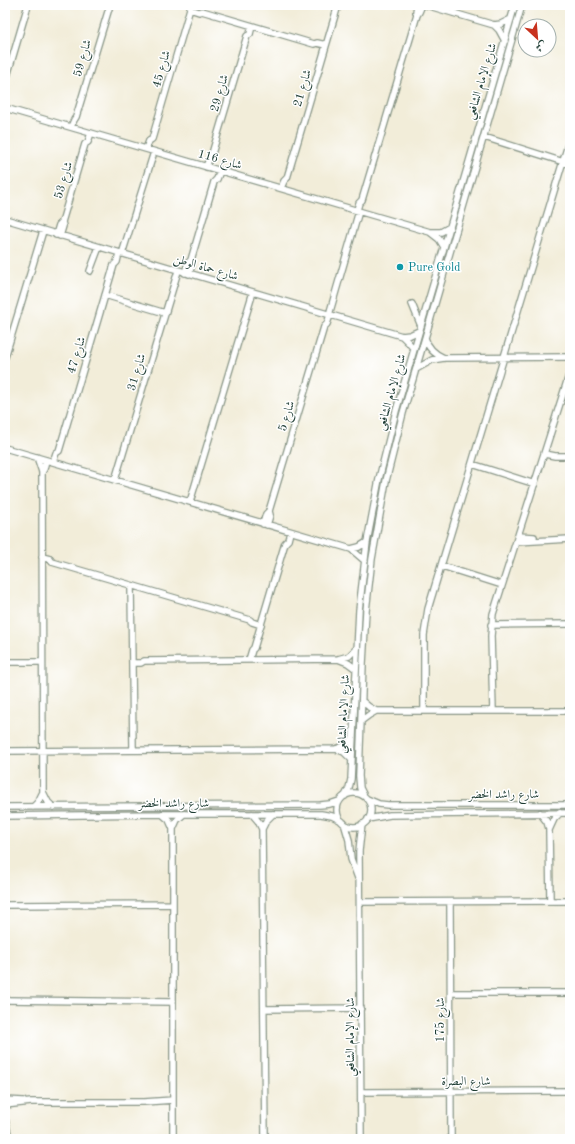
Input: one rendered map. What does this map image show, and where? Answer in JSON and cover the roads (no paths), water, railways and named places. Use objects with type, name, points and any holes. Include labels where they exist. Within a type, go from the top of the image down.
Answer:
[{"type":"street","points":[[5,83],[28,5]]},
{"type":"street","name":"شارع 59","points":[[73,128],[74,120],[110,5]]},
{"type":"street","name":"شارع 21","points":[[284,189],[288,181],[287,178],[338,5]]},
{"type":"street","points":[[417,5],[417,15]]},
{"type":"street","points":[[417,15],[420,12],[422,5]]},
{"type":"street","points":[[426,5],[494,25],[511,20]]},
{"type":"street","points":[[453,13],[456,5]]},
{"type":"street","name":"شارع الإمام الشافعي","points":[[345,796],[351,779],[359,610],[367,542],[385,453],[420,328],[515,5]]},
{"type":"street","name":"شارع الإمام الشافعي","points":[[365,797],[359,780],[362,664],[366,611],[376,532],[392,455],[522,5]]},
{"type":"street","points":[[190,7],[199,12],[202,11],[314,44],[316,47],[325,48]]},
{"type":"street","name":"شارع 45","points":[[119,253],[153,142],[152,139],[190,7]]},
{"type":"street","name":"شارع 5","points":[[265,524],[270,515],[269,511],[324,326],[323,323],[328,315],[359,211],[363,204],[362,200],[417,15]]},
{"type":"street","name":"شارع 29","points":[[213,169],[213,160],[211,157],[247,36],[250,34],[250,25]]},
{"type":"street","points":[[494,25],[499,30],[505,41]]},
{"type":"street","name":"شارع 116","points":[[5,108],[430,232],[441,232],[450,227]]},
{"type":"street","name":"شارع 53","points":[[58,235],[59,225],[62,222],[85,144],[84,140],[88,132]]},
{"type":"street","points":[[484,137],[570,164]]},
{"type":"street","points":[[424,712],[425,626],[428,609],[570,138]]},
{"type":"street","points":[[187,273],[188,263],[191,260],[214,182],[217,179],[213,169]]},
{"type":"street","name":"شارع حماة الوطن","points":[[5,220],[402,336]]},
{"type":"street","points":[[5,357],[43,231]]},
{"type":"street","points":[[430,232],[439,239],[444,247]]},
{"type":"street","points":[[90,271],[99,247]]},
{"type":"street","name":"شارع 47","points":[[55,463],[60,454],[59,451],[114,265],[113,261],[119,253]]},
{"type":"street","name":"شارع 31","points":[[115,480],[178,270]]},
{"type":"street","points":[[190,502],[253,292]]},
{"type":"street","points":[[105,295],[165,313]]},
{"type":"street","points":[[402,336],[410,335],[420,328],[412,304]]},
{"type":"street","points":[[402,336],[414,350]]},
{"type":"street","points":[[425,338],[430,349],[434,353],[444,358]]},
{"type":"street","points":[[416,370],[432,360],[444,358],[570,357]]},
{"type":"street","points":[[493,711],[491,625],[494,608],[545,454],[570,372]]},
{"type":"street","points":[[5,448],[351,549],[365,561]]},
{"type":"street","points":[[545,454],[570,456]]},
{"type":"street","points":[[37,457],[42,472]]},
{"type":"street","points":[[33,807],[40,799],[43,792],[42,472],[46,460]]},
{"type":"street","points":[[472,464],[535,484]]},
{"type":"street","points":[[252,660],[256,651],[254,648],[285,543],[288,540],[288,531]]},
{"type":"street","points":[[517,539],[570,539]]},
{"type":"street","points":[[351,549],[359,547],[367,542]]},
{"type":"street","points":[[42,560],[50,560],[52,562],[250,620],[252,622],[262,623]]},
{"type":"street","points":[[442,566],[502,585]]},
{"type":"street","points":[[132,586],[133,749]]},
{"type":"street","points":[[491,625],[570,624]]},
{"type":"street","points":[[133,660],[141,662],[338,659],[348,656],[357,648]]},
{"type":"street","points":[[338,659],[348,663],[356,669]]},
{"type":"street","points":[[5,662],[42,662]]},
{"type":"street","points":[[362,701],[376,712]]},
{"type":"street","points":[[361,721],[376,712],[570,711]]},
{"type":"street","points":[[5,751],[133,749],[336,749],[344,746],[352,739]]},
{"type":"street","points":[[336,749],[344,752],[351,759]]},
{"type":"street","points":[[43,792],[48,802],[53,807]]},
{"type":"street","points":[[354,793],[365,797],[370,803],[371,811],[368,819],[362,824],[351,826],[343,822],[337,810],[339,801],[345,796],[354,793]]},
{"type":"street","name":"شارع راشد الخضر","points":[[365,797],[375,803],[388,805],[570,804]]},
{"type":"street","name":"شارع راشد الخضر","points":[[5,807],[320,805],[339,801]]},
{"type":"street","points":[[540,813],[545,819],[549,830],[550,901]]},
{"type":"street","points":[[549,830],[554,819],[560,813]]},
{"type":"street","name":"شارع راشد الخضر","points":[[368,819],[390,815],[570,813]]},
{"type":"street","points":[[162,814],[168,820],[173,829]]},
{"type":"street","points":[[173,1139],[173,829],[177,820],[184,814]]},
{"type":"street","points":[[252,814],[258,821],[262,830],[266,1139]]},
{"type":"street","points":[[262,830],[266,821],[273,814]]},
{"type":"street","name":"شارع راشد الخضر","points":[[5,816],[321,814],[332,816],[343,822]]},
{"type":"street","name":"شارع الإمام الشافعي","points":[[343,822],[349,840],[351,859],[360,886]]},
{"type":"street","name":"شارع الإمام الشافعي","points":[[362,824],[359,844],[362,1139]]},
{"type":"street","points":[[360,902],[570,901]]},
{"type":"street","name":"شارع 175","points":[[450,902],[451,1139]]},
{"type":"street","points":[[5,905],[173,904]]},
{"type":"street","points":[[451,993],[570,993]]},
{"type":"street","points":[[7,1001],[173,1000]]},
{"type":"street","points":[[264,1008],[360,1008]]},
{"type":"street","name":"شارع البصرة","points":[[361,1092],[570,1091]]},
{"type":"street","points":[[5,1100],[31,1102],[173,1102]]},
{"type":"street","points":[[5,1105],[31,1102]]},
{"type":"street","points":[[5,1119],[9,1139]]},
{"type":"place","name":"Pure Gold","points":[[400,267]]}]
